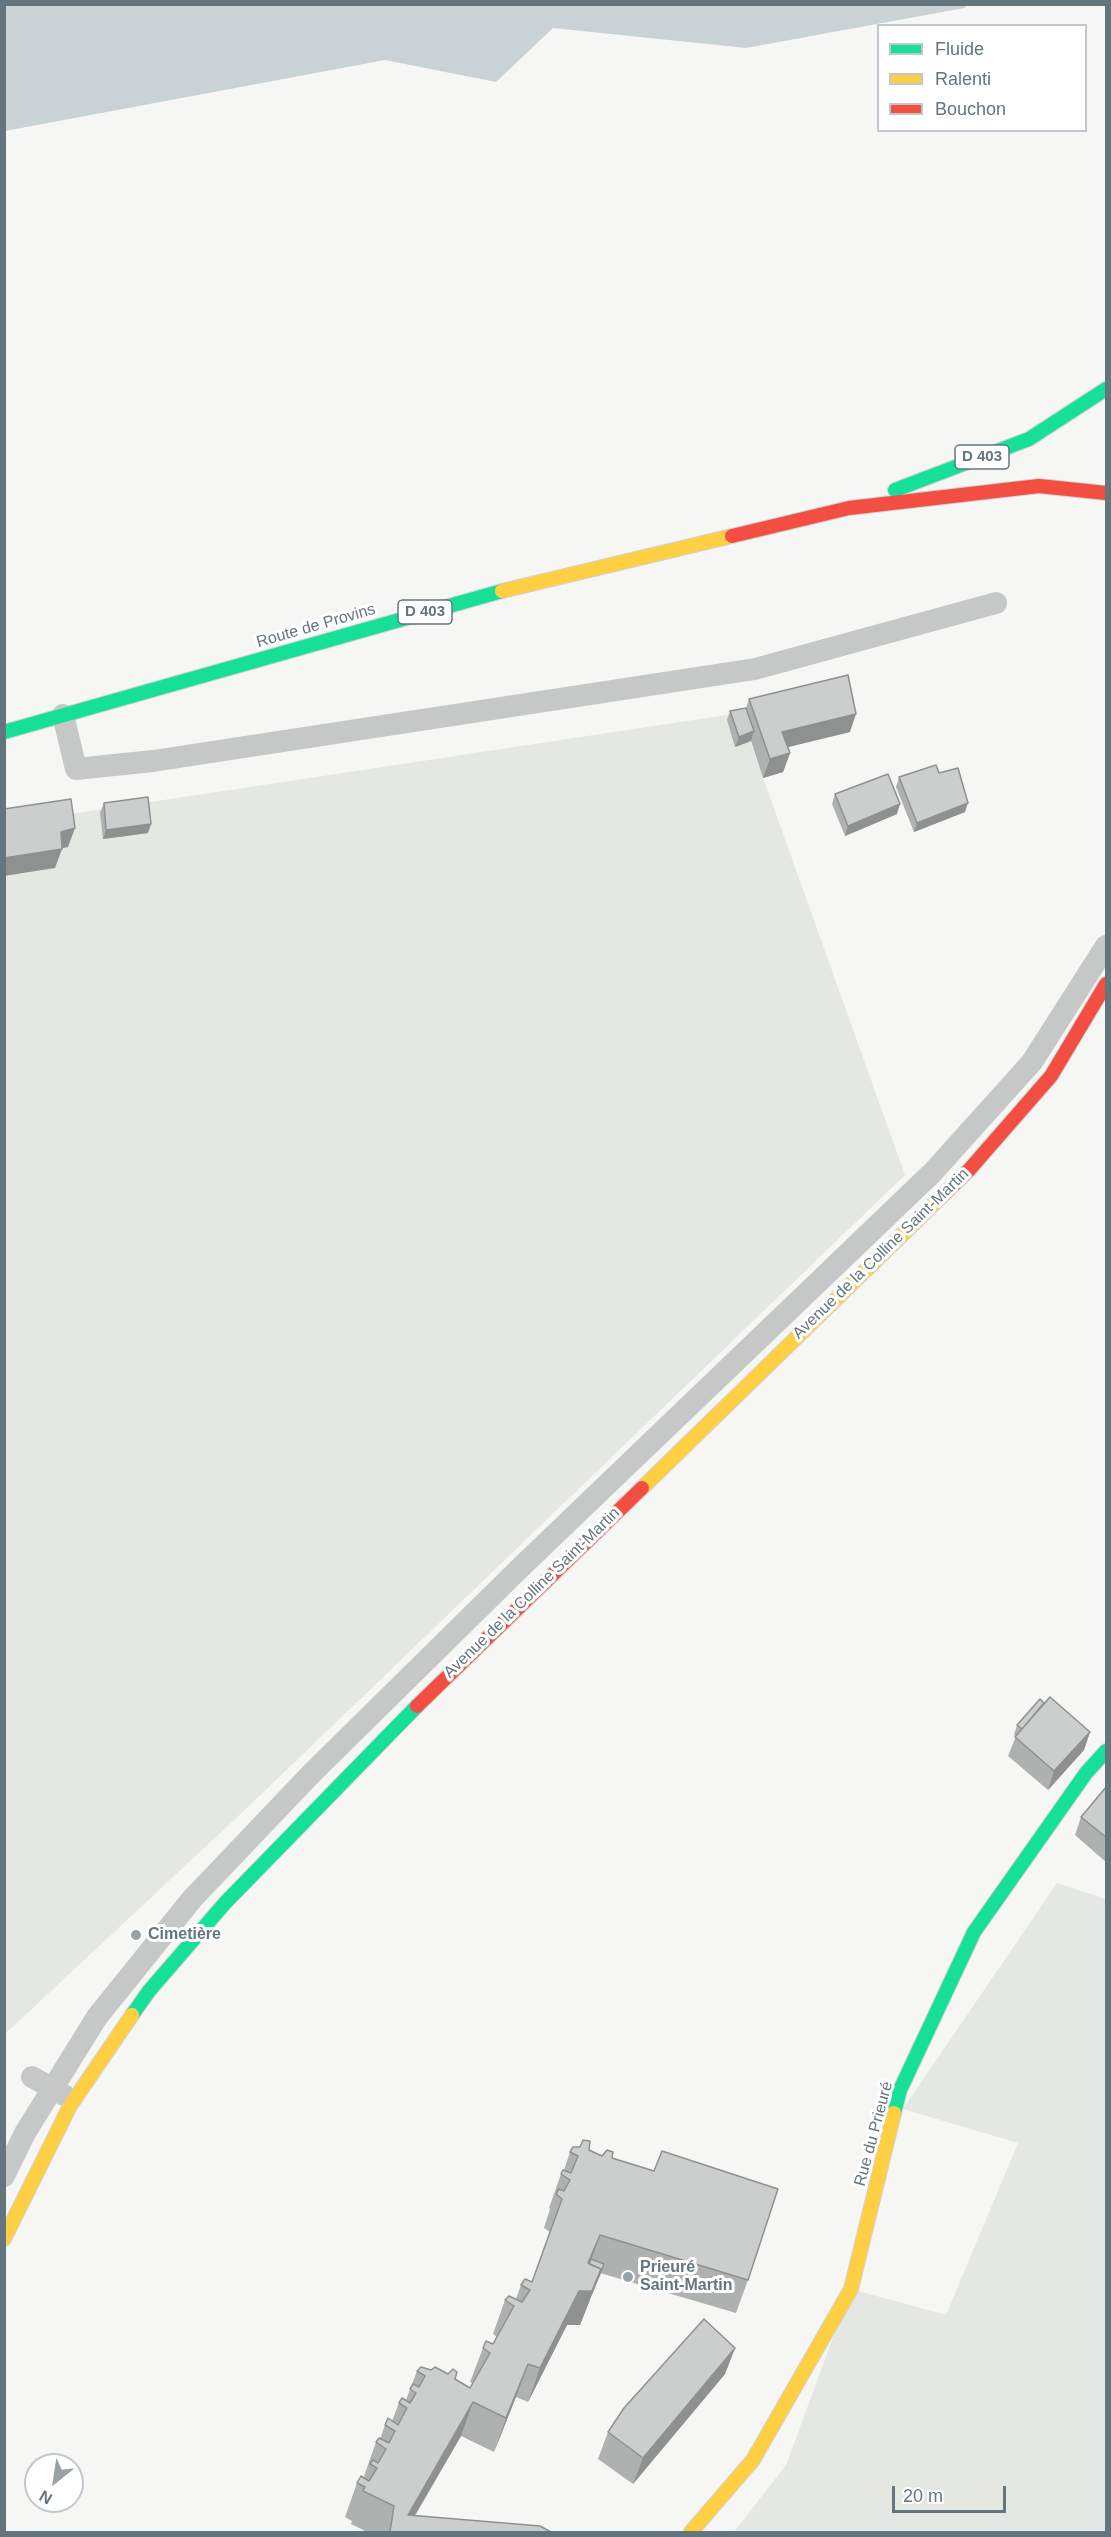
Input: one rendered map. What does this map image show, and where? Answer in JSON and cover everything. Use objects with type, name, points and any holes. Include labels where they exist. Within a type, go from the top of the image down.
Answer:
[{"type":"street","name":"D 403","points":[[849,508],[1029,439],[1107,389]]},
{"type":"street","name":"D 403","points":[[849,508],[1039,486],[1107,494]]},
{"type":"street","name":"Route de Provins","points":[[4,732],[471,598],[849,508]]},
{"type":"street","name":"Avenue de la Colline Saint-Martin","points":[[4,2239],[75,2099],[149,1991],[243,1883],[394,1728],[969,1170],[1051,1076],[1107,984]]},
{"type":"street","name":"Rue du Prieuré","points":[[691,2532],[753,2460],[851,2289],[900,2090],[974,1932],[1086,1773],[1107,1751]]},
{"type":"lane","points":[[63,715],[76,769],[153,761],[755,669],[996,603]]},
{"type":"lane","name":"Avenue de la Colline Saint-Martin","points":[[4,2176],[25,2133],[97,2017],[192,1899],[311,1774],[521,1568],[933,1172],[1032,1062],[1107,946]]},
{"type":"lane","points":[[32,2076],[52,2089],[75,2099]]},
{"type":"shaded area","points":[[5,4],[967,5],[964,8],[746,48],[553,28],[496,82],[385,60],[5,131]]},
{"type":"shaded area","points":[[740,713],[905,1175],[249,1806],[5,2034],[5,824]]},
{"type":"shaded area","points":[[1057,1883],[1106,1899],[1106,2532],[734,2532],[786,2465],[851,2289],[946,2315],[1018,2143],[903,2109]]},
{"type":"building","points":[[848,675],[856,714],[782,732],[790,753],[770,759],[749,699]]},
{"type":"building","points":[[746,708],[754,731],[739,737],[730,711]]},
{"type":"building","points":[[936,765],[939,773],[958,768],[968,803],[917,823],[899,777]]},
{"type":"building","points":[[888,774],[900,804],[848,826],[835,794]]},
{"type":"building","points":[[148,797],[151,824],[106,830],[104,803]]},
{"type":"building","points":[[71,799],[75,828],[61,832],[62,849],[4,858],[4,809]]},
{"type":"building","points":[[1050,1697],[1090,1732],[1054,1771],[1015,1737]]},
{"type":"building","points":[[1040,1699],[1044,1703],[1022,1729],[1017,1725]]},
{"type":"building","points":[[1107,1786],[1107,1838],[1081,1817]]},
{"type":"building","points":[[583,2140],[590,2141],[589,2150],[602,2156],[607,2150],[613,2152],[612,2158],[654,2171],[662,2151],[778,2189],[748,2280],[600,2235],[588,2263],[601,2269],[592,2291],[579,2291],[540,2368],[528,2364],[506,2418],[473,2402],[408,2515],[540,2526],[551,2532],[390,2532],[394,2506],[363,2491],[365,2487],[357,2483],[361,2476],[369,2481],[377,2468],[370,2464],[373,2460],[378,2463],[386,2449],[376,2442],[379,2438],[389,2443],[395,2431],[385,2425],[388,2418],[398,2425],[407,2408],[399,2403],[402,2398],[410,2403],[416,2393],[410,2389],[413,2384],[419,2387],[425,2376],[417,2371],[421,2367],[431,2370],[435,2367],[448,2374],[453,2369],[457,2372],[455,2379],[470,2388],[490,2353],[483,2348],[486,2341],[493,2344],[514,2306],[505,2300],[509,2296],[522,2302],[530,2290],[521,2285],[525,2279],[532,2282],[562,2199],[556,2194],[559,2189],[564,2191],[570,2180],[561,2174],[563,2170],[571,2173],[578,2156],[570,2152],[573,2147],[580,2147]]},
{"type":"building","points":[[591,2259],[604,2264],[592,2293],[601,2269],[589,2264]]},
{"type":"building","points":[[704,2319],[735,2348],[643,2458],[608,2432],[624,2408]]},
{"type":"traffic: fast","points":[[895,490],[1029,439],[1106,389]]},
{"type":"traffic: fast","points":[[4,732],[502,591]]},
{"type":"traffic: fast","points":[[132,2015],[149,1991],[225,1903],[417,1706]]},
{"type":"traffic: fast","points":[[894,2113],[900,2090],[974,1932],[1086,1773],[1106,1751]]},
{"type":"traffic: slow","points":[[502,591],[732,536]]},
{"type":"traffic: slow","points":[[642,1488],[945,1193]]},
{"type":"traffic: slow","points":[[4,2239],[70,2106],[132,2015]]},
{"type":"traffic: slow","points":[[691,2532],[753,2460],[851,2289],[894,2113]]},
{"type":"traffic: jam","points":[[732,536],[849,508],[1039,486],[1106,493]]},
{"type":"traffic: jam","points":[[945,1193],[969,1170],[1051,1076],[1106,984]]},
{"type":"traffic: jam","points":[[417,1706],[642,1488]]},
{"type":"place","name":"Cimetière","points":[[136,1935]]},
{"type":"place","name":"Prieuré Saint-Martin","points":[[628,2277]]}]
